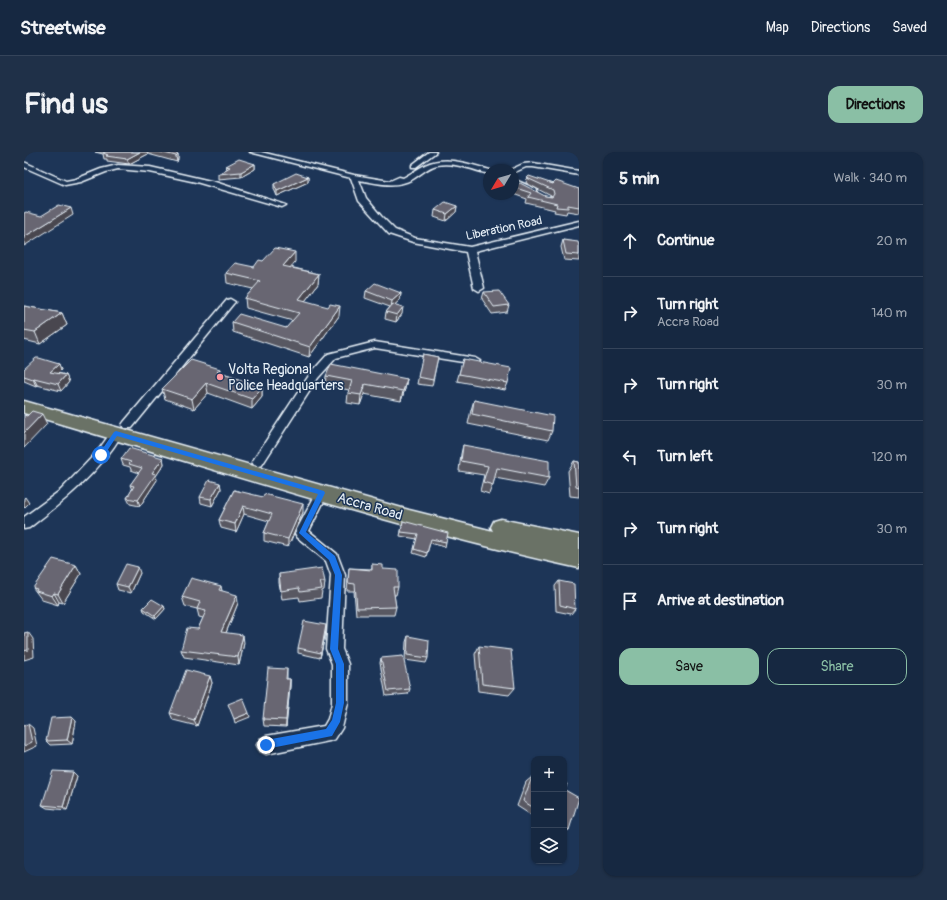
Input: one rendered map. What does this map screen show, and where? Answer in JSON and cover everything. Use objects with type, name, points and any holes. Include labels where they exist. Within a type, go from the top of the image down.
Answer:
[{"type":"main road","name":"Accra Road","points":[[24,395],[122,429],[322,493],[514,545],[579,559]]},
{"type":"main road","name":"Accra Road","points":[[24,407],[258,462],[486,524],[579,544]]},
{"type":"street","points":[[253,152],[354,177],[391,183],[402,181],[429,165],[442,163],[453,163],[483,170]]},
{"type":"street","points":[[271,157],[280,152]]},
{"type":"street","points":[[391,183],[398,180],[408,170],[433,152]]},
{"type":"street","points":[[24,164],[65,183],[72,183],[105,169],[120,167],[159,171],[224,186],[282,205]]},
{"type":"street","points":[[519,168],[525,165],[533,165],[579,173]]},
{"type":"street","name":"Liberation Road","points":[[354,177],[362,199],[392,232],[413,240],[470,250],[578,225]]},
{"type":"street","points":[[519,184],[540,195]]},
{"type":"street","points":[[470,250],[479,288]]},
{"type":"street","points":[[24,524],[65,494],[101,455],[230,302]]},
{"type":"street","points":[[258,462],[314,376],[332,356],[375,345],[475,361]]},
{"type":"street","points":[[266,745],[329,733],[336,722],[340,703],[340,664],[334,649],[338,575],[332,558],[302,533],[322,493]]},
{"type":"building","points":[[140,152],[127,159],[106,156],[108,155],[103,153]]},
{"type":"building","points":[[160,152],[175,152],[178,154],[176,156]]},
{"type":"building","points":[[239,159],[255,164],[241,172],[218,174],[230,167],[226,166]]},
{"type":"building","points":[[296,173],[308,177],[277,191],[274,184]]},
{"type":"building","points":[[529,176],[553,184],[556,181],[579,189],[579,207],[568,205],[568,208],[556,207],[557,204],[528,197],[531,193],[519,189],[519,184],[545,196],[552,197],[554,194],[553,190],[527,178]]},
{"type":"building","points":[[445,202],[457,206],[447,214],[435,210]]},
{"type":"building","points":[[59,205],[71,208],[24,237],[24,213],[26,212],[41,216]]},
{"type":"building","points":[[563,240],[578,242],[579,255],[566,254]]},
{"type":"building","points":[[275,248],[295,252],[283,266],[319,274],[299,299],[328,307],[330,304],[340,306],[310,347],[232,322],[239,314],[286,328],[299,313],[245,298],[260,281],[226,273],[235,263],[254,267],[259,260],[263,261]]},
{"type":"building","points":[[375,283],[401,293],[392,301],[366,291]]},
{"type":"building","points":[[499,291],[509,305],[494,307],[484,292]]},
{"type":"building","points":[[393,304],[403,307],[397,315],[386,312]]},
{"type":"building","points":[[24,306],[62,313],[35,332],[24,330]]},
{"type":"building","points":[[423,354],[438,357],[433,380],[418,377]]},
{"type":"building","points":[[36,358],[59,364],[50,372],[66,375],[58,384],[24,376],[24,369]]},
{"type":"building","points":[[463,359],[511,368],[508,383],[459,374]]},
{"type":"building","points":[[191,360],[220,369],[217,372],[262,387],[252,399],[206,383],[192,399],[162,389]]},
{"type":"building","points":[[331,364],[407,379],[403,391],[365,384],[361,395],[348,393],[352,381],[326,376]]},
{"type":"building","points":[[474,400],[553,416],[552,431],[472,414]]},
{"type":"building","points":[[32,411],[42,414],[24,433],[24,415],[27,416]]},
{"type":"building","points":[[463,445],[549,461],[549,478],[497,468],[493,485],[483,482],[488,466],[461,461]]},
{"type":"building","points":[[129,448],[163,458],[152,473],[156,474],[138,500],[127,498],[134,486],[130,485],[142,468],[129,464],[131,462],[121,459]]},
{"type":"building","points":[[574,461],[579,462],[579,487],[576,486]]},
{"type":"building","points":[[209,480],[220,483],[211,499],[200,497]]},
{"type":"building","points":[[234,490],[263,497],[264,494],[303,504],[288,539],[264,533],[272,514],[243,506],[235,524],[219,520]]},
{"type":"building","points":[[403,521],[448,533],[446,542],[431,539],[427,553],[414,549],[418,534],[401,532]]},
{"type":"building","points":[[53,559],[76,565],[58,594],[54,593],[52,596],[36,591],[37,589],[33,588]]},
{"type":"building","points":[[126,564],[138,567],[128,587],[116,584]]},
{"type":"building","points":[[372,564],[383,565],[383,569],[398,570],[398,587],[393,587],[396,607],[357,608],[355,584],[348,583],[349,568],[372,570]]},
{"type":"building","points":[[322,568],[325,582],[320,582],[322,589],[300,592],[299,588],[281,591],[279,574]]},
{"type":"building","points":[[191,578],[221,586],[219,590],[237,595],[221,632],[243,635],[238,657],[181,650],[187,628],[198,629],[206,611],[197,609],[200,602],[182,597]]},
{"type":"building","points":[[559,581],[574,584],[575,609],[560,605]]},
{"type":"building","points":[[152,599],[164,606],[155,616],[143,608]]},
{"type":"building","points":[[304,621],[326,625],[321,653],[298,648]]},
{"type":"building","points":[[28,632],[28,650],[24,651],[24,633]]},
{"type":"building","points":[[408,636],[429,640],[428,658],[407,655]]},
{"type":"building","points":[[479,646],[511,650],[515,688],[482,684]]},
{"type":"building","points":[[403,656],[410,689],[388,691],[381,658]]},
{"type":"building","points":[[268,668],[287,669],[286,679],[290,679],[286,720],[263,719]]},
{"type":"building","points":[[186,670],[210,676],[194,720],[170,713]]},
{"type":"building","points":[[243,698],[249,713],[234,719],[228,704]]},
{"type":"building","points":[[72,717],[67,740],[46,741],[51,718]]},
{"type":"building","points":[[28,724],[32,742],[24,746],[24,725]]},
{"type":"building","points":[[53,771],[73,772],[63,807],[42,805]]},
{"type":"building","points":[[531,780],[531,806],[523,801]]},
{"type":"building","points":[[567,791],[579,798],[569,830],[567,829]]},
{"type":"place","name":"Volta Regional Police Headquarters","points":[[220,377]]},
{"type":"route","points":[[101,455],[116,434],[322,493],[302,533],[332,558],[338,575],[334,649],[340,664],[340,703],[336,722],[329,733],[266,745]]}]
